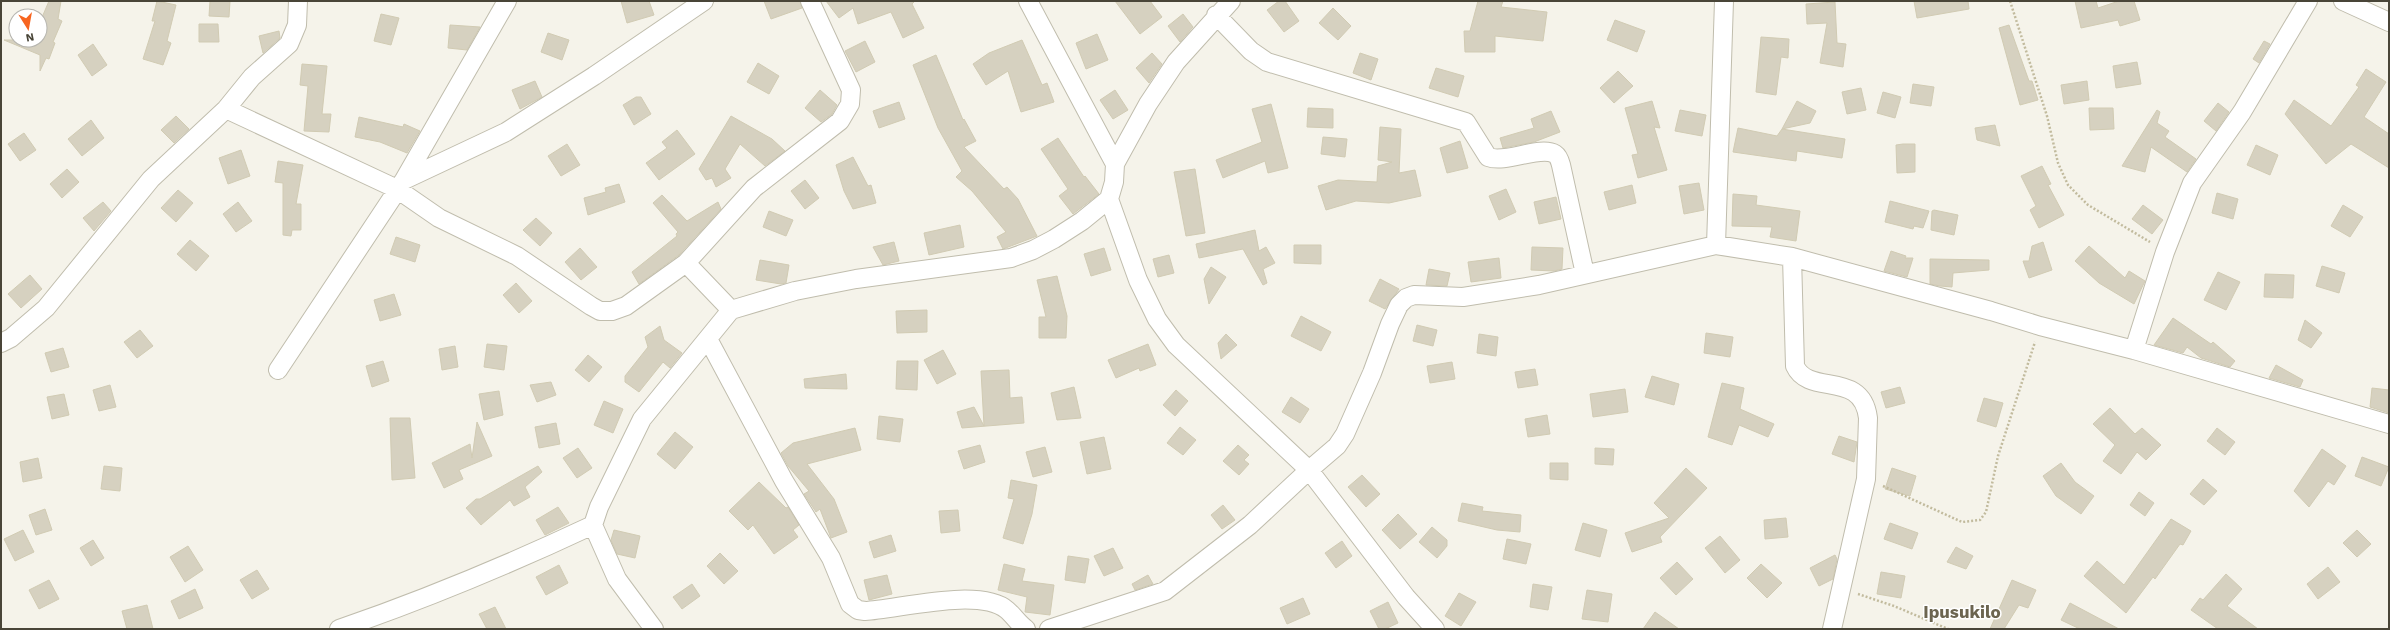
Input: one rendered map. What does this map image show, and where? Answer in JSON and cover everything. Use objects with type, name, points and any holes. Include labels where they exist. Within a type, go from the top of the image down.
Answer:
[{"type":"street","points":[[1,343],[11,338],[46,308],[151,179],[226,109],[252,77],[289,44],[297,25],[298,1]]},
{"type":"street","points":[[278,370],[400,185],[507,1]]},
{"type":"street","points":[[400,185],[506,132],[594,76],[704,1]]},
{"type":"street","points":[[226,109],[400,185],[439,218],[517,256],[600,311],[612,311],[626,306],[686,263],[754,188],[840,121],[850,104],[850,90],[810,1]]},
{"type":"street","points":[[1028,1],[1115,164]]},
{"type":"street","points":[[654,629],[617,578],[593,525],[599,507],[642,419],[731,310],[795,291],[856,279],[1011,258],[1033,250],[1082,221],[1108,199],[1114,182],[1115,164],[1148,104],[1176,62],[1231,1]]},
{"type":"street","points":[[1716,245],[1724,1]]},
{"type":"street","points":[[2134,350],[2165,252],[2192,183],[2242,112],[2308,1]]},
{"type":"street","points":[[2343,1],[2389,22]]},
{"type":"street","points":[[1216,16],[1251,51],[1267,62],[1466,122],[1488,157],[1500,159],[1548,152],[1556,155],[1561,165],[1585,274]]},
{"type":"street","points":[[1108,199],[1138,280],[1157,319],[1176,345],[1309,470],[1406,597],[1435,629]]},
{"type":"street","points":[[1049,629],[1165,591],[1250,525],[1337,446],[1345,434],[1372,373],[1390,324],[1399,305],[1406,298],[1414,295],[1463,297],[1539,286],[1585,274],[1716,245],[1792,257],[1991,310],[2040,326],[2134,350],[2389,424]]},
{"type":"street","points":[[1792,257],[1795,366],[1805,378],[1847,388],[1863,400],[1868,418],[1866,479],[1832,629]]},
{"type":"street","points":[[686,263],[731,310]]},
{"type":"street","points":[[708,339],[784,481],[830,558],[850,604],[858,610],[865,611],[969,599],[1007,609],[1018,623],[1026,629]]},
{"type":"street","points":[[339,629],[428,598],[522,559],[593,525]]},
{"type":"path","points":[[2010,1],[2047,116],[2058,163],[2068,185],[2088,205],[2165,252]]},
{"type":"path","points":[[1866,479],[1962,522],[1980,520],[1986,512],[1998,456],[2040,326]]},
{"type":"path","points":[[1842,589],[1894,606],[1948,629]]},
{"type":"building","points":[[49,1],[61,1],[58,19],[62,21],[53,42],[55,43],[49,59],[46,58],[40,71],[40,55],[23,48],[48,48],[48,8],[46,8]]},
{"type":"building","points":[[157,1],[176,5],[167,41],[171,43],[163,65],[143,59],[155,21],[152,21]]},
{"type":"building","points":[[210,1],[230,1],[229,17],[209,16]]},
{"type":"building","points":[[621,1],[649,1],[654,15],[627,23]]},
{"type":"building","points":[[764,1],[800,1],[802,8],[771,19]]},
{"type":"building","points":[[826,1],[915,1],[912,4],[924,28],[903,38],[891,12],[858,24],[853,8],[839,18]]},
{"type":"building","points":[[1115,1],[1150,1],[1162,17],[1140,34]]},
{"type":"building","points":[[1279,1],[1285,1],[1299,21],[1284,32],[1267,10]]},
{"type":"building","points":[[1478,1],[1503,1],[1501,7],[1547,12],[1543,41],[1495,36],[1495,52],[1465,52],[1464,31],[1470,31]]},
{"type":"building","points":[[1914,1],[1968,1],[1969,9],[1917,18]]},
{"type":"building","points":[[2075,1],[2096,1],[2098,8],[2119,1],[2134,1],[2140,20],[2120,26],[2118,20],[2081,28]]},
{"type":"building","points":[[1835,2],[1837,43],[1846,44],[1843,67],[1820,63],[1827,23],[1807,24],[1806,4]]},
{"type":"building","points":[[1333,8],[1351,26],[1338,40],[1319,23]]},
{"type":"building","points":[[381,14],[399,18],[391,45],[374,41]]},
{"type":"building","points":[[1183,14],[1193,27],[1180,42],[1168,26]]},
{"type":"building","points":[[1615,20],[1645,31],[1637,52],[1607,40]]},
{"type":"building","points":[[199,24],[218,24],[219,42],[199,42]]},
{"type":"building","points":[[450,25],[480,27],[467,50],[448,48]]},
{"type":"building","points":[[2009,25],[2029,81],[2032,81],[2038,100],[2020,105],[1999,28]]},
{"type":"building","points":[[279,31],[280,38],[263,53],[259,36]]},
{"type":"building","points":[[548,33],[569,40],[562,60],[541,52]]},
{"type":"building","points":[[1097,34],[1108,60],[1086,69],[1076,43]]},
{"type":"building","points":[[1761,37],[1789,39],[1788,58],[1781,57],[1776,95],[1756,92]]},
{"type":"building","points":[[1022,40],[1042,85],[1047,83],[1054,102],[1021,112],[1008,71],[986,85],[973,64],[989,53]]},
{"type":"building","points":[[865,41],[875,62],[856,72],[845,51]]},
{"type":"building","points":[[2264,41],[2270,44],[2259,63],[2253,59]]},
{"type":"building","points":[[93,44],[107,65],[92,76],[78,55]]},
{"type":"building","points":[[1152,53],[1162,64],[1149,83],[1136,68]]},
{"type":"building","points":[[1360,53],[1378,59],[1371,80],[1353,73]]},
{"type":"building","points":[[936,55],[963,120],[964,119],[976,141],[964,147],[1004,189],[1007,187],[1018,199],[1037,236],[1003,249],[997,237],[1006,232],[972,191],[956,177],[962,171],[938,128],[913,65]]},
{"type":"building","points":[[2137,62],[2141,84],[2116,88],[2113,66]]},
{"type":"building","points":[[758,63],[779,76],[769,94],[747,82]]},
{"type":"building","points":[[302,64],[327,66],[322,114],[331,114],[329,132],[304,131],[308,86],[300,85]]},
{"type":"building","points":[[1436,68],[1464,76],[1458,97],[1429,88]]},
{"type":"building","points":[[2366,69],[2386,82],[2364,117],[2389,134],[2389,168],[2351,144],[2326,164],[2285,114],[2294,100],[2331,126],[2359,87],[2356,85]]},
{"type":"building","points":[[1618,71],[1633,86],[1614,103],[1600,88]]},
{"type":"building","points":[[535,81],[542,97],[520,109],[512,90]]},
{"type":"building","points":[[2087,81],[2089,100],[2064,104],[2061,85]]},
{"type":"building","points":[[1913,84],[1934,87],[1931,106],[1910,103]]},
{"type":"building","points":[[1861,88],[1866,110],[1847,114],[1842,92]]},
{"type":"building","points":[[820,90],[837,105],[832,114],[821,122],[805,108]]},
{"type":"building","points":[[1115,90],[1128,110],[1113,119],[1100,100]]},
{"type":"building","points":[[1883,92],[1901,97],[1895,118],[1877,113]]},
{"type":"building","points":[[636,97],[641,97],[651,114],[634,125],[623,105]]},
{"type":"building","points":[[1652,101],[1660,128],[1654,127],[1667,170],[1638,178],[1632,155],[1638,154],[1625,108]]},
{"type":"building","points":[[1797,101],[1816,111],[1810,123],[1782,129]]},
{"type":"building","points":[[899,102],[905,119],[879,128],[873,111]]},
{"type":"building","points":[[2218,103],[2229,112],[2216,131],[2204,121]]},
{"type":"building","points":[[1271,104],[1288,168],[1268,173],[1265,161],[1223,178],[1216,160],[1262,142],[1252,109]]},
{"type":"building","points":[[1308,108],[1333,109],[1333,128],[1307,127]]},
{"type":"building","points":[[2089,108],[2113,108],[2114,129],[2090,130]]},
{"type":"building","points":[[1680,110],[1706,115],[1702,136],[1675,131]]},
{"type":"building","points":[[2157,110],[2160,112],[2157,123],[2169,131],[2165,137],[2196,159],[2187,172],[2151,147],[2145,172],[2122,166]]},
{"type":"building","points":[[1551,111],[1560,132],[1534,142],[1503,148],[1500,138],[1534,128],[1531,119]]},
{"type":"building","points":[[176,116],[189,129],[174,143],[161,130]]},
{"type":"building","points":[[731,116],[772,139],[785,151],[765,166],[740,144],[725,169],[731,178],[716,187],[712,178],[706,180],[699,169]]},
{"type":"building","points":[[359,117],[403,127],[404,124],[420,131],[407,153],[380,142],[355,137]]},
{"type":"building","points":[[91,120],[104,138],[82,156],[68,139]]},
{"type":"building","points":[[1995,125],[2000,146],[1977,140],[1975,128]]},
{"type":"building","points":[[1380,127],[1401,129],[1399,173],[1415,170],[1421,196],[1389,203],[1356,201],[1326,210],[1318,186],[1338,180],[1377,182],[1378,166],[1392,162],[1378,160]]},
{"type":"building","points":[[1738,128],[1777,136],[1782,129],[1845,139],[1842,158],[1797,151],[1796,161],[1733,152]]},
{"type":"building","points":[[677,130],[695,154],[659,180],[646,163],[667,148],[662,142]]},
{"type":"building","points":[[24,133],[36,150],[20,161],[8,144]]},
{"type":"building","points":[[1323,137],[1347,139],[1345,157],[1321,154]]},
{"type":"building","points":[[1058,138],[1084,177],[1085,176],[1099,194],[1073,214],[1059,196],[1068,189],[1041,149]]},
{"type":"building","points":[[1460,141],[1468,168],[1447,173],[1440,148]]},
{"type":"building","points":[[567,144],[580,165],[561,176],[548,156]]},
{"type":"building","points":[[1915,144],[1915,172],[1897,173],[1896,145]]},
{"type":"building","points":[[2256,145],[2278,155],[2270,175],[2247,165]]},
{"type":"building","points":[[241,150],[250,176],[228,184],[219,158]]},
{"type":"building","points":[[853,157],[868,186],[871,185],[876,203],[853,209],[844,191],[836,165]]},
{"type":"building","points":[[278,161],[303,165],[296,204],[301,204],[301,230],[292,230],[291,236],[283,235],[283,183],[275,182]]},
{"type":"building","points":[[2042,166],[2051,184],[2048,185],[2064,215],[2039,228],[2030,210],[2036,206],[2021,176]]},
{"type":"building","points":[[67,169],[79,182],[62,198],[50,184]]},
{"type":"building","points":[[1195,169],[1205,233],[1186,236],[1174,172]]},
{"type":"building","points":[[805,180],[819,198],[805,209],[791,191]]},
{"type":"building","points":[[1699,183],[1704,210],[1684,214],[1679,186]]},
{"type":"building","points":[[619,184],[625,202],[588,215],[584,198],[606,192],[605,188]]},
{"type":"building","points":[[1632,185],[1636,203],[1609,210],[1604,192]]},
{"type":"building","points":[[1506,189],[1516,212],[1499,220],[1489,196]]},
{"type":"building","points":[[178,190],[193,203],[176,222],[161,208]]},
{"type":"building","points":[[2217,193],[2238,199],[2233,219],[2212,213]]},
{"type":"building","points":[[1733,194],[1757,196],[1756,205],[1800,211],[1796,241],[1770,237],[1772,227],[1732,226]]},
{"type":"building","points":[[662,195],[687,221],[718,202],[721,209],[679,255],[639,284],[632,272],[677,236],[676,234],[678,232],[653,203]]},
{"type":"building","points":[[1556,197],[1561,219],[1539,224],[1534,202]]},
{"type":"building","points":[[1890,201],[1929,211],[1923,228],[1914,226],[1913,229],[1885,222]]},
{"type":"building","points":[[103,202],[111,211],[94,231],[83,218]]},
{"type":"building","points":[[238,202],[252,221],[236,232],[223,214]]},
{"type":"building","points":[[2143,205],[2163,220],[2152,234],[2132,219]]},
{"type":"building","points":[[2343,205],[2363,217],[2350,237],[2331,226]]},
{"type":"building","points":[[1934,210],[1958,215],[1954,235],[1931,230],[1932,211]]},
{"type":"building","points":[[769,211],[793,220],[786,236],[763,227]]},
{"type":"building","points":[[536,218],[552,233],[540,246],[523,230]]},
{"type":"building","points":[[960,225],[964,247],[929,255],[924,233]]},
{"type":"building","points":[[1255,230],[1259,251],[1266,247],[1275,263],[1263,269],[1267,283],[1263,285],[1243,249],[1199,258],[1196,244]]},
{"type":"building","points":[[396,237],[420,245],[415,262],[390,254]]},
{"type":"building","points":[[190,240],[209,256],[196,271],[177,254]]},
{"type":"building","points":[[894,242],[899,261],[883,265],[873,247]]},
{"type":"building","points":[[2043,242],[2052,270],[2029,278],[2023,261],[2029,261],[2032,246]]},
{"type":"building","points":[[1294,245],[1321,245],[1321,264],[1294,263]]},
{"type":"building","points":[[2089,246],[2125,278],[2129,271],[2145,281],[2134,304],[2099,283],[2075,261]]},
{"type":"building","points":[[1532,247],[1563,248],[1562,269],[1554,271],[1531,270]]},
{"type":"building","points":[[580,248],[597,267],[581,280],[565,262]]},
{"type":"building","points":[[1104,248],[1111,270],[1091,276],[1084,254]]},
{"type":"building","points":[[1891,251],[1906,256],[1905,258],[1913,258],[1907,277],[1884,271]]},
{"type":"building","points":[[1169,255],[1174,273],[1158,277],[1153,259]]},
{"type":"building","points":[[1499,258],[1501,278],[1471,282],[1468,262]]},
{"type":"building","points":[[1930,259],[1989,260],[1989,270],[1953,273],[1952,287],[1940,286],[1930,284]]},
{"type":"building","points":[[760,260],[789,265],[786,283],[781,284],[756,280]]},
{"type":"building","points":[[2322,266],[2345,273],[2339,293],[2316,286]]},
{"type":"building","points":[[1211,267],[1226,277],[1209,304],[1204,279]]},
{"type":"building","points":[[1429,269],[1450,273],[1447,286],[1426,285]]},
{"type":"building","points":[[2218,272],[2240,282],[2226,310],[2204,300]]},
{"type":"building","points":[[2265,274],[2294,275],[2293,298],[2264,297]]},
{"type":"building","points":[[30,275],[42,289],[21,308],[8,294]]},
{"type":"building","points":[[1057,276],[1067,316],[1066,338],[1039,338],[1039,317],[1046,317],[1037,280]]},
{"type":"building","points":[[1380,279],[1399,289],[1385,309],[1369,301]]},
{"type":"building","points":[[516,283],[532,301],[519,313],[503,295]]},
{"type":"building","points":[[394,294],[401,315],[380,321],[374,300]]},
{"type":"building","points":[[927,310],[927,332],[897,333],[896,311]]},
{"type":"building","points":[[1301,316],[1331,332],[1321,351],[1291,336]]},
{"type":"building","points":[[2173,318],[2211,344],[2213,342],[2235,361],[2230,367],[2201,358],[2187,347],[2183,353],[2154,345]]},
{"type":"building","points":[[2305,320],[2322,333],[2311,348],[2298,340]]},
{"type":"building","points":[[1417,325],[1437,330],[1433,346],[1413,341]]},
{"type":"building","points":[[660,326],[664,340],[682,353],[670,368],[663,362],[639,392],[625,382],[625,376],[648,347],[645,337]]},
{"type":"building","points":[[140,330],[153,346],[137,358],[124,342]]},
{"type":"building","points":[[1706,333],[1733,337],[1730,357],[1704,353]]},
{"type":"building","points":[[1226,334],[1237,345],[1221,359],[1218,343]]},
{"type":"building","points":[[1479,334],[1498,337],[1496,356],[1477,353]]},
{"type":"building","points":[[487,344],[507,346],[504,370],[484,367]]},
{"type":"building","points":[[1148,344],[1156,365],[1140,371],[1139,368],[1116,378],[1108,360]]},
{"type":"building","points":[[455,346],[458,367],[442,370],[439,349]]},
{"type":"building","points":[[63,348],[69,367],[51,372],[45,353]]},
{"type":"building","points":[[943,350],[956,374],[937,384],[924,360]]},
{"type":"building","points":[[588,355],[602,367],[589,382],[575,370]]},
{"type":"building","points":[[383,361],[389,381],[372,387],[366,366]]},
{"type":"building","points":[[897,361],[918,361],[917,390],[896,389]]},
{"type":"building","points":[[1452,362],[1455,379],[1430,383],[1427,366]]},
{"type":"building","points":[[2276,365],[2303,380],[2300,387],[2269,378]]},
{"type":"building","points":[[1535,369],[1538,385],[1518,388],[1515,372]]},
{"type":"building","points":[[1009,370],[1010,398],[1022,397],[1024,423],[962,428],[957,412],[974,407],[984,426],[981,371]]},
{"type":"building","points":[[846,374],[847,389],[805,388],[804,379]]},
{"type":"building","points":[[1652,376],[1679,384],[1674,405],[1645,397]]},
{"type":"building","points":[[551,382],[556,395],[537,402],[530,385]]},
{"type":"building","points":[[1722,383],[1744,388],[1740,409],[1774,424],[1768,437],[1739,425],[1732,445],[1708,437]]},
{"type":"building","points":[[110,385],[116,407],[99,411],[93,390]]},
{"type":"building","points":[[1074,387],[1081,418],[1057,420],[1051,393]]},
{"type":"building","points":[[1900,387],[1905,403],[1886,408],[1881,392]]},
{"type":"building","points":[[2372,388],[2389,390],[2389,413],[2370,407]]},
{"type":"building","points":[[1625,389],[1628,412],[1593,417],[1590,394]]},
{"type":"building","points":[[1176,390],[1188,401],[1175,416],[1163,405]]},
{"type":"building","points":[[499,391],[503,415],[484,420],[479,394]]},
{"type":"building","points":[[64,394],[69,415],[52,419],[47,397]]},
{"type":"building","points":[[1291,397],[1309,409],[1300,423],[1282,412]]},
{"type":"building","points":[[1984,398],[2003,403],[1996,427],[1977,421]]},
{"type":"building","points":[[604,401],[623,409],[613,433],[594,425]]},
{"type":"building","points":[[2110,408],[2135,434],[2142,428],[2161,445],[2146,460],[2137,452],[2121,474],[2103,461],[2115,445],[2093,424]]},
{"type":"building","points":[[1547,415],[1550,434],[1528,437],[1525,419]]},
{"type":"building","points":[[879,416],[903,419],[900,442],[877,439]]},
{"type":"building","points":[[390,418],[410,418],[415,478],[392,480]]},
{"type":"building","points":[[477,422],[492,456],[459,470],[463,479],[444,488],[432,463],[470,444],[472,458]]},
{"type":"building","points":[[556,423],[560,444],[539,448],[535,427]]},
{"type":"building","points":[[1180,427],[1196,440],[1183,455],[1167,443]]},
{"type":"building","points":[[855,428],[861,450],[807,464],[834,499],[847,532],[831,538],[820,509],[816,512],[804,494],[809,491],[788,466],[781,453],[793,443]]},
{"type":"building","points":[[2217,428],[2235,442],[2225,455],[2207,441]]},
{"type":"building","points":[[675,432],[693,447],[675,469],[657,454]]},
{"type":"building","points":[[1839,436],[1857,442],[1854,462],[1832,454]]},
{"type":"building","points":[[1104,437],[1111,469],[1087,474],[1080,442]]},
{"type":"building","points":[[980,445],[985,462],[964,469],[958,451]]},
{"type":"building","points":[[1238,445],[1249,455],[1244,460],[1249,464],[1239,475],[1223,461]]},
{"type":"building","points":[[1045,447],[1052,472],[1033,477],[1026,452]]},
{"type":"building","points":[[578,448],[592,468],[577,478],[563,458]]},
{"type":"building","points":[[1595,448],[1614,449],[1613,465],[1595,464]]},
{"type":"building","points":[[2322,449],[2346,466],[2334,485],[2328,481],[2309,507],[2294,491]]},
{"type":"building","points":[[2362,457],[2389,467],[2381,486],[2355,476]]},
{"type":"building","points":[[38,458],[42,478],[23,482],[20,462]]},
{"type":"building","points":[[1550,463],[1568,463],[1568,480],[1550,479]]},
{"type":"building","points":[[2061,463],[2075,482],[2094,496],[2081,514],[2056,496],[2043,476]]},
{"type":"building","points":[[104,466],[122,468],[120,491],[101,489]]},
{"type":"building","points":[[538,466],[542,472],[525,487],[530,497],[514,506],[510,500],[481,525],[466,508],[476,499],[480,499]]},
{"type":"building","points":[[1686,468],[1707,488],[1660,537],[1662,542],[1632,552],[1625,533],[1669,518],[1654,503]]},
{"type":"building","points":[[1892,468],[1916,476],[1910,496],[1885,489]]},
{"type":"building","points":[[1362,475],[1380,494],[1366,507],[1348,487]]},
{"type":"building","points":[[2203,479],[2217,491],[2204,505],[2190,494]]},
{"type":"building","points":[[1011,480],[1037,485],[1032,514],[1023,544],[1003,538],[1014,499],[1008,498]]},
{"type":"building","points":[[759,482],[786,508],[788,507],[799,525],[793,530],[798,537],[774,554],[753,525],[748,530],[729,511]]},
{"type":"building","points":[[2139,492],[2154,503],[2145,516],[2130,505]]},
{"type":"building","points":[[1462,503],[1483,507],[1482,511],[1521,515],[1520,532],[1497,530],[1458,521]]},
{"type":"building","points":[[1223,505],[1235,520],[1222,529],[1211,515]]},
{"type":"building","points":[[558,507],[569,523],[545,535],[536,520]]},
{"type":"building","points":[[45,509],[52,530],[36,535],[29,515]]},
{"type":"building","points":[[958,510],[960,531],[941,533],[939,511]]},
{"type":"building","points":[[1398,514],[1417,534],[1400,549],[1382,530]]},
{"type":"building","points":[[1786,518],[1788,537],[1765,539],[1764,520]]},
{"type":"building","points":[[2171,519],[2191,531],[2183,545],[2180,544],[2155,579],[2153,577],[2126,613],[2084,576],[2097,561],[2124,585]]},
{"type":"building","points":[[1583,523],[1607,530],[1600,557],[1575,550]]},
{"type":"building","points":[[1890,523],[1918,533],[1912,549],[1884,539]]},
{"type":"building","points":[[1432,527],[1447,540],[1447,546],[1437,558],[1419,542]]},
{"type":"building","points":[[23,530],[34,552],[15,561],[4,539]]},
{"type":"building","points":[[614,530],[640,536],[635,558],[617,554],[611,540]]},
{"type":"building","points":[[2357,530],[2371,544],[2357,557],[2343,543]]},
{"type":"building","points":[[891,535],[896,551],[874,558],[869,542]]},
{"type":"building","points":[[1720,536],[1740,560],[1725,573],[1705,548]]},
{"type":"building","points":[[1507,539],[1531,544],[1526,564],[1503,559]]},
{"type":"building","points":[[93,540],[104,558],[91,566],[80,548]]},
{"type":"building","points":[[1342,541],[1352,556],[1336,568],[1325,553]]},
{"type":"building","points":[[188,546],[203,570],[185,582],[170,557]]},
{"type":"building","points":[[1956,547],[1973,556],[1966,569],[1947,562]]},
{"type":"building","points":[[1113,548],[1123,568],[1104,576],[1094,556]]},
{"type":"building","points":[[720,553],[738,571],[724,584],[707,566]]},
{"type":"building","points":[[1835,555],[1837,559],[1833,579],[1819,586],[1810,568]]},
{"type":"building","points":[[1068,556],[1089,559],[1085,583],[1065,580]]},
{"type":"building","points":[[1677,562],[1693,579],[1676,595],[1660,578]]},
{"type":"building","points":[[1004,564],[1025,569],[1022,581],[1054,585],[1050,615],[1025,612],[1027,597],[998,590]]},
{"type":"building","points":[[1761,564],[1782,583],[1767,598],[1747,578]]},
{"type":"building","points":[[559,565],[568,583],[546,595],[536,577]]},
{"type":"building","points":[[2328,567],[2340,582],[2318,599],[2307,584]]},
{"type":"building","points":[[257,570],[269,589],[252,599],[240,580]]},
{"type":"building","points":[[1881,572],[1905,576],[1901,598],[1877,594]]},
{"type":"building","points":[[2226,574],[2242,589],[2227,606],[2258,629],[2218,629],[2191,610],[2200,598],[2203,600]]},
{"type":"building","points":[[887,575],[892,594],[869,600],[864,580]]},
{"type":"building","points":[[1148,575],[1153,584],[1135,590],[1132,584]]},
{"type":"building","points":[[49,580],[59,599],[39,609],[29,590]]},
{"type":"building","points":[[2012,580],[2036,590],[2028,608],[2019,605],[2004,629],[1990,629]]},
{"type":"building","points":[[692,584],[700,596],[682,609],[673,597]]},
{"type":"building","points":[[1533,584],[1552,587],[1548,610],[1530,607]]},
{"type":"building","points":[[195,589],[203,608],[179,619],[171,601]]},
{"type":"building","points":[[1587,590],[1612,594],[1608,622],[1582,619]]},
{"type":"building","points":[[1459,593],[1476,602],[1461,626],[1445,616]]},
{"type":"building","points":[[1303,598],[1310,614],[1287,624],[1280,608]]},
{"type":"building","points":[[1388,602],[1398,623],[1385,629],[1379,629],[1370,611]]},
{"type":"building","points":[[2070,603],[2119,629],[2080,629],[2061,620]]},
{"type":"building","points":[[147,605],[153,629],[127,629],[122,611]]},
{"type":"building","points":[[495,607],[506,629],[487,629],[479,614]]},
{"type":"building","points":[[1655,612],[1679,629],[1643,629]]},
{"type":"district","name":"Ipusukilo","points":[[1962,612]]}]
